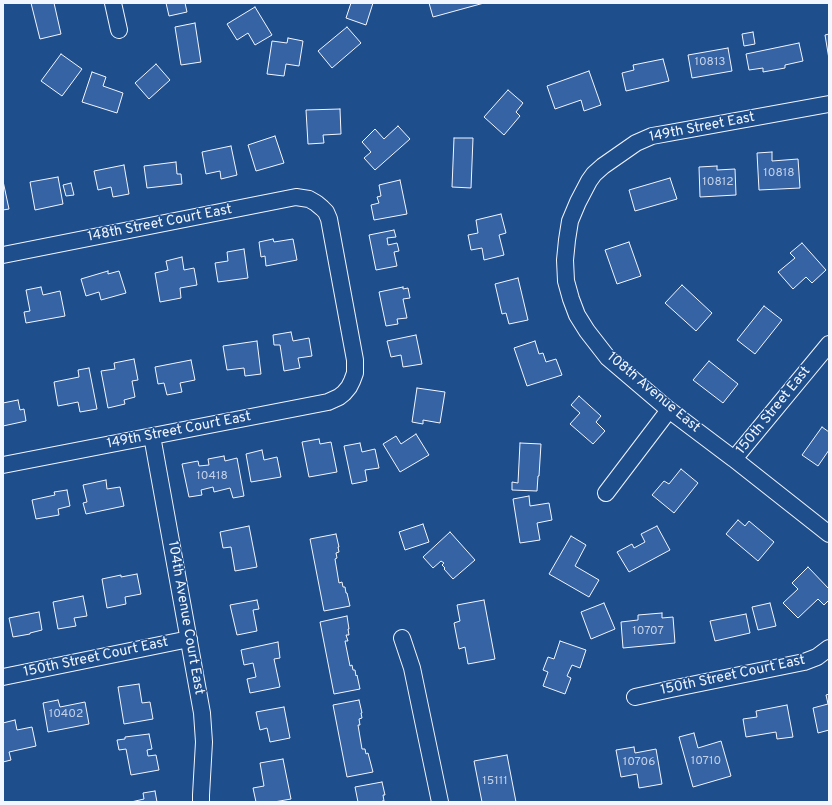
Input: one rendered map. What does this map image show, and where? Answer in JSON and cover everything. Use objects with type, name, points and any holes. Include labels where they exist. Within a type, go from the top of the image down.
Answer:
[{"type":"street","points":[[113,3],[119,30]]},
{"type":"street","name":"149th Street East","points":[[589,181],[603,166],[636,143],[652,136],[829,104]]},
{"type":"street","name":"108th Avenue East","points":[[589,181],[570,221],[565,260],[566,281],[571,300],[577,315],[584,326],[608,358],[669,410],[829,534]]},
{"type":"street","name":"148th Street Court East","points":[[3,256],[296,197],[309,199],[326,212],[329,219],[355,360],[355,373],[349,387]]},
{"type":"street","name":"150th Street East","points":[[734,459],[829,344]]},
{"type":"street","name":"149th Street Court East","points":[[3,465],[328,402],[339,397],[349,387]]},
{"type":"street","points":[[606,493],[669,410]]},
{"type":"street","name":"104th Avenue Court East","points":[[152,436],[202,720],[204,742],[201,802]]},
{"type":"street","points":[[402,638],[412,668],[440,802]]},
{"type":"street","name":"150th Street Court East","points":[[3,677],[188,639]]},
{"type":"street","name":"150th Street Court East","points":[[635,697],[671,688],[804,662],[817,657],[829,648]]},
{"type":"building","points":[[31,3],[54,3],[61,34],[40,39]]},
{"type":"building","points":[[166,3],[185,3],[187,12],[169,16]]},
{"type":"building","points":[[351,3],[373,3],[366,25],[346,18]]},
{"type":"building","points":[[429,3],[484,3],[433,17]]},
{"type":"building","points":[[255,7],[272,35],[255,45],[248,33],[237,40],[227,24]]},
{"type":"building","points":[[195,23],[201,62],[181,65],[175,27]]},
{"type":"building","points":[[347,27],[361,43],[332,68],[318,51]]},
{"type":"building","points":[[753,32],[755,44],[744,46],[742,34]]},
{"type":"building","points":[[829,34],[829,59],[825,35]]},
{"type":"building","points":[[288,38],[303,41],[299,66],[286,64],[284,76],[267,74],[272,41],[287,43]]},
{"type":"building","points":[[799,43],[803,61],[785,65],[785,68],[763,72],[763,68],[749,70],[746,54]]},
{"type":"building","points":[[728,48],[732,71],[692,78],[688,55]]},
{"type":"building","points":[[61,54],[82,69],[62,96],[41,81]]},
{"type":"building","points":[[663,59],[669,81],[626,91],[622,73],[634,70],[633,65]]},
{"type":"building","points":[[156,64],[170,80],[149,99],[135,83]]},
{"type":"building","points":[[589,71],[601,105],[584,111],[581,100],[555,109],[547,86]]},
{"type":"building","points":[[92,72],[106,77],[103,86],[123,93],[117,113],[82,102]]},
{"type":"building","points":[[508,90],[523,103],[516,112],[520,116],[504,135],[484,117]]},
{"type":"building","points":[[340,109],[341,134],[323,135],[324,143],[308,144],[306,110]]},
{"type":"building","points":[[398,126],[410,139],[375,170],[364,158],[371,152],[362,142],[375,129],[384,139]]},
{"type":"building","points":[[275,136],[284,163],[256,171],[248,145]]},
{"type":"building","points":[[454,138],[473,138],[471,188],[452,187]]},
{"type":"building","points":[[231,146],[237,175],[221,179],[220,171],[206,174],[202,152]]},
{"type":"building","points":[[772,152],[772,161],[798,159],[800,188],[759,190],[757,153]]},
{"type":"building","points":[[176,162],[177,174],[181,174],[182,184],[147,188],[144,166]]},
{"type":"building","points":[[124,165],[129,194],[113,197],[111,187],[98,190],[94,171]]},
{"type":"building","points":[[717,166],[717,170],[735,169],[736,195],[700,197],[699,167]]},
{"type":"building","points":[[58,177],[63,204],[35,210],[30,182]]},
{"type":"building","points":[[670,178],[677,199],[635,211],[629,190]]},
{"type":"building","points":[[400,180],[407,214],[374,220],[371,205],[379,203],[377,197],[381,196],[379,185]]},
{"type":"building","points":[[3,181],[9,209],[3,210]]},
{"type":"building","points":[[71,183],[74,195],[66,196],[63,185]]},
{"type":"building","points":[[501,214],[506,233],[499,235],[504,255],[484,260],[482,248],[471,250],[468,235],[478,233],[476,220]]},
{"type":"building","points":[[394,230],[396,237],[387,238],[388,245],[397,243],[399,251],[394,252],[397,266],[376,270],[369,235]]},
{"type":"building","points":[[273,239],[274,242],[293,239],[297,260],[266,266],[265,256],[261,257],[259,242]]},
{"type":"building","points":[[629,242],[641,276],[617,284],[605,250]]},
{"type":"building","points":[[802,243],[826,270],[812,283],[806,277],[793,289],[778,272],[795,258],[790,253]]},
{"type":"building","points":[[244,249],[248,278],[218,282],[215,263],[228,261],[227,252]]},
{"type":"building","points":[[182,257],[184,270],[194,268],[197,285],[180,288],[181,298],[160,302],[155,273],[168,270],[166,261]]},
{"type":"building","points":[[108,271],[108,274],[119,271],[126,293],[101,300],[99,292],[86,296],[81,279]]},
{"type":"building","points":[[518,278],[528,320],[509,324],[506,313],[502,314],[495,284]]},
{"type":"building","points":[[682,285],[712,313],[696,331],[665,303]]},
{"type":"building","points":[[41,287],[43,295],[60,291],[65,316],[26,323],[24,312],[30,311],[26,290]]},
{"type":"building","points":[[403,287],[403,289],[408,288],[410,298],[403,299],[407,318],[397,319],[398,324],[386,326],[379,292]]},
{"type":"building","points":[[764,306],[782,320],[755,354],[737,340]]},
{"type":"building","points":[[291,332],[293,341],[309,338],[312,356],[298,358],[300,368],[284,371],[280,345],[274,345],[273,335]]},
{"type":"building","points":[[416,335],[422,364],[403,367],[401,355],[391,357],[387,341]]},
{"type":"building","points":[[257,341],[261,374],[245,376],[244,368],[227,370],[223,346]]},
{"type":"building","points":[[535,341],[539,354],[543,353],[546,362],[556,359],[562,375],[527,386],[514,348]]},
{"type":"building","points":[[134,359],[138,380],[132,381],[135,397],[124,400],[125,404],[108,408],[101,371],[115,369],[114,363]]},
{"type":"building","points":[[191,360],[195,380],[180,383],[182,392],[167,395],[164,383],[158,384],[155,367]]},
{"type":"building","points":[[709,361],[738,384],[723,403],[693,380]]},
{"type":"building","points":[[89,368],[97,409],[80,412],[78,402],[58,406],[54,382],[79,377],[78,370]]},
{"type":"building","points":[[417,388],[445,392],[440,423],[423,420],[423,424],[412,422]]},
{"type":"building","points":[[579,396],[601,416],[596,422],[605,431],[593,444],[570,424],[580,413],[571,405]]},
{"type":"building","points":[[18,400],[20,410],[24,409],[26,421],[3,426],[3,403]]},
{"type":"building","points":[[822,427],[829,432],[829,450],[818,466],[802,455]]},
{"type":"building","points":[[416,434],[429,455],[400,472],[383,444],[396,436],[401,444]]},
{"type":"building","points":[[319,439],[320,444],[331,442],[337,472],[309,477],[302,442]]},
{"type":"building","points":[[360,443],[362,452],[375,449],[379,468],[365,470],[367,481],[352,484],[344,446]]},
{"type":"building","points":[[520,443],[541,444],[537,491],[512,490],[512,482],[518,483]]},
{"type":"building","points":[[262,450],[264,460],[277,457],[281,477],[251,482],[246,454]]},
{"type":"building","points":[[224,456],[225,461],[237,458],[244,496],[233,498],[230,488],[214,492],[213,487],[201,490],[202,495],[189,497],[182,464],[198,461],[199,466],[209,465],[208,459]]},
{"type":"building","points":[[681,469],[698,483],[674,513],[652,495],[664,481],[669,484]]},
{"type":"building","points":[[106,480],[107,489],[120,487],[124,506],[86,514],[83,503],[87,502],[83,485]]},
{"type":"building","points":[[67,490],[70,506],[58,509],[59,515],[36,519],[32,500],[55,495],[54,492]]},
{"type":"building","points":[[529,496],[530,506],[549,503],[552,520],[537,523],[540,540],[520,543],[513,499]]},
{"type":"building","points":[[738,520],[745,526],[749,521],[774,542],[758,561],[726,534]]},
{"type":"building","points":[[423,524],[429,542],[405,550],[399,532]]},
{"type":"building","points":[[249,526],[257,567],[235,571],[231,547],[223,548],[220,532]]},
{"type":"building","points":[[657,526],[670,550],[629,572],[617,552],[632,544],[634,548],[645,542],[641,534]]},
{"type":"building","points":[[450,532],[475,560],[453,579],[444,569],[445,568],[442,565],[444,563],[441,561],[433,568],[423,557]]},
{"type":"building","points":[[336,534],[339,552],[336,553],[337,558],[335,559],[339,583],[342,582],[343,587],[345,587],[350,606],[324,611],[310,539]]},
{"type":"building","points":[[571,536],[586,545],[575,566],[599,580],[589,597],[549,574]]},
{"type":"building","points":[[808,567],[829,589],[829,600],[824,605],[818,599],[798,618],[783,603],[798,589],[792,583]]},
{"type":"building","points":[[137,574],[141,594],[125,597],[126,604],[107,608],[102,579],[121,575],[121,577]]},
{"type":"building","points":[[83,596],[87,616],[74,618],[76,626],[58,629],[53,602]]},
{"type":"building","points":[[257,600],[259,609],[253,610],[257,631],[237,635],[230,605]]},
{"type":"building","points":[[484,600],[495,659],[468,664],[465,647],[459,649],[454,623],[460,621],[457,605]]},
{"type":"building","points":[[604,603],[615,629],[591,639],[581,612]]},
{"type":"building","points":[[770,603],[776,626],[758,630],[752,607]]},
{"type":"building","points":[[39,612],[42,630],[13,637],[9,618]]},
{"type":"building","points":[[662,613],[662,618],[673,617],[675,643],[623,648],[621,622],[638,620],[638,615]]},
{"type":"building","points":[[746,614],[750,633],[715,641],[710,621]]},
{"type":"building","points":[[347,616],[349,635],[346,635],[348,641],[345,641],[350,666],[352,665],[353,670],[355,670],[360,689],[334,694],[320,622]]},
{"type":"building","points":[[560,641],[586,650],[580,668],[572,665],[567,676],[571,678],[565,694],[543,686],[548,672],[543,670],[548,657],[554,659]]},
{"type":"building","points":[[278,642],[280,658],[274,659],[280,687],[250,693],[247,679],[256,677],[253,663],[244,665],[241,650]]},
{"type":"building","points":[[139,684],[142,703],[150,702],[153,719],[124,724],[118,687]]},
{"type":"building","points":[[829,694],[829,730],[818,733],[813,708],[828,704],[826,695]]},
{"type":"building","points":[[58,700],[60,707],[85,702],[89,724],[48,732],[43,703]]},
{"type":"building","points":[[359,700],[362,718],[359,719],[360,725],[358,725],[362,749],[365,749],[366,754],[368,753],[373,772],[347,777],[333,705]]},
{"type":"building","points":[[787,705],[793,737],[777,739],[776,732],[746,737],[743,719],[757,717],[756,711]]},
{"type":"building","points":[[284,707],[290,738],[270,742],[267,728],[260,730],[256,712]]},
{"type":"building","points":[[15,720],[17,730],[32,727],[36,746],[9,752],[11,760],[3,762],[3,723]]},
{"type":"building","points":[[694,733],[698,748],[721,741],[731,776],[693,787],[679,737]]},
{"type":"building","points":[[149,734],[152,749],[147,750],[148,756],[156,755],[159,770],[131,775],[126,749],[119,750],[117,740],[125,739],[125,737]]},
{"type":"building","points":[[634,747],[635,753],[656,749],[662,784],[639,788],[637,774],[621,777],[616,750]]},
{"type":"building","points":[[507,755],[516,802],[482,802],[474,761]]},
{"type":"building","points":[[283,759],[291,799],[274,802],[256,802],[253,788],[264,786],[260,763]]},
{"type":"building","points":[[382,782],[385,795],[383,795],[384,801],[358,802],[355,787]]},
{"type":"building","points":[[155,791],[157,802],[131,802],[144,799],[143,793]]}]
